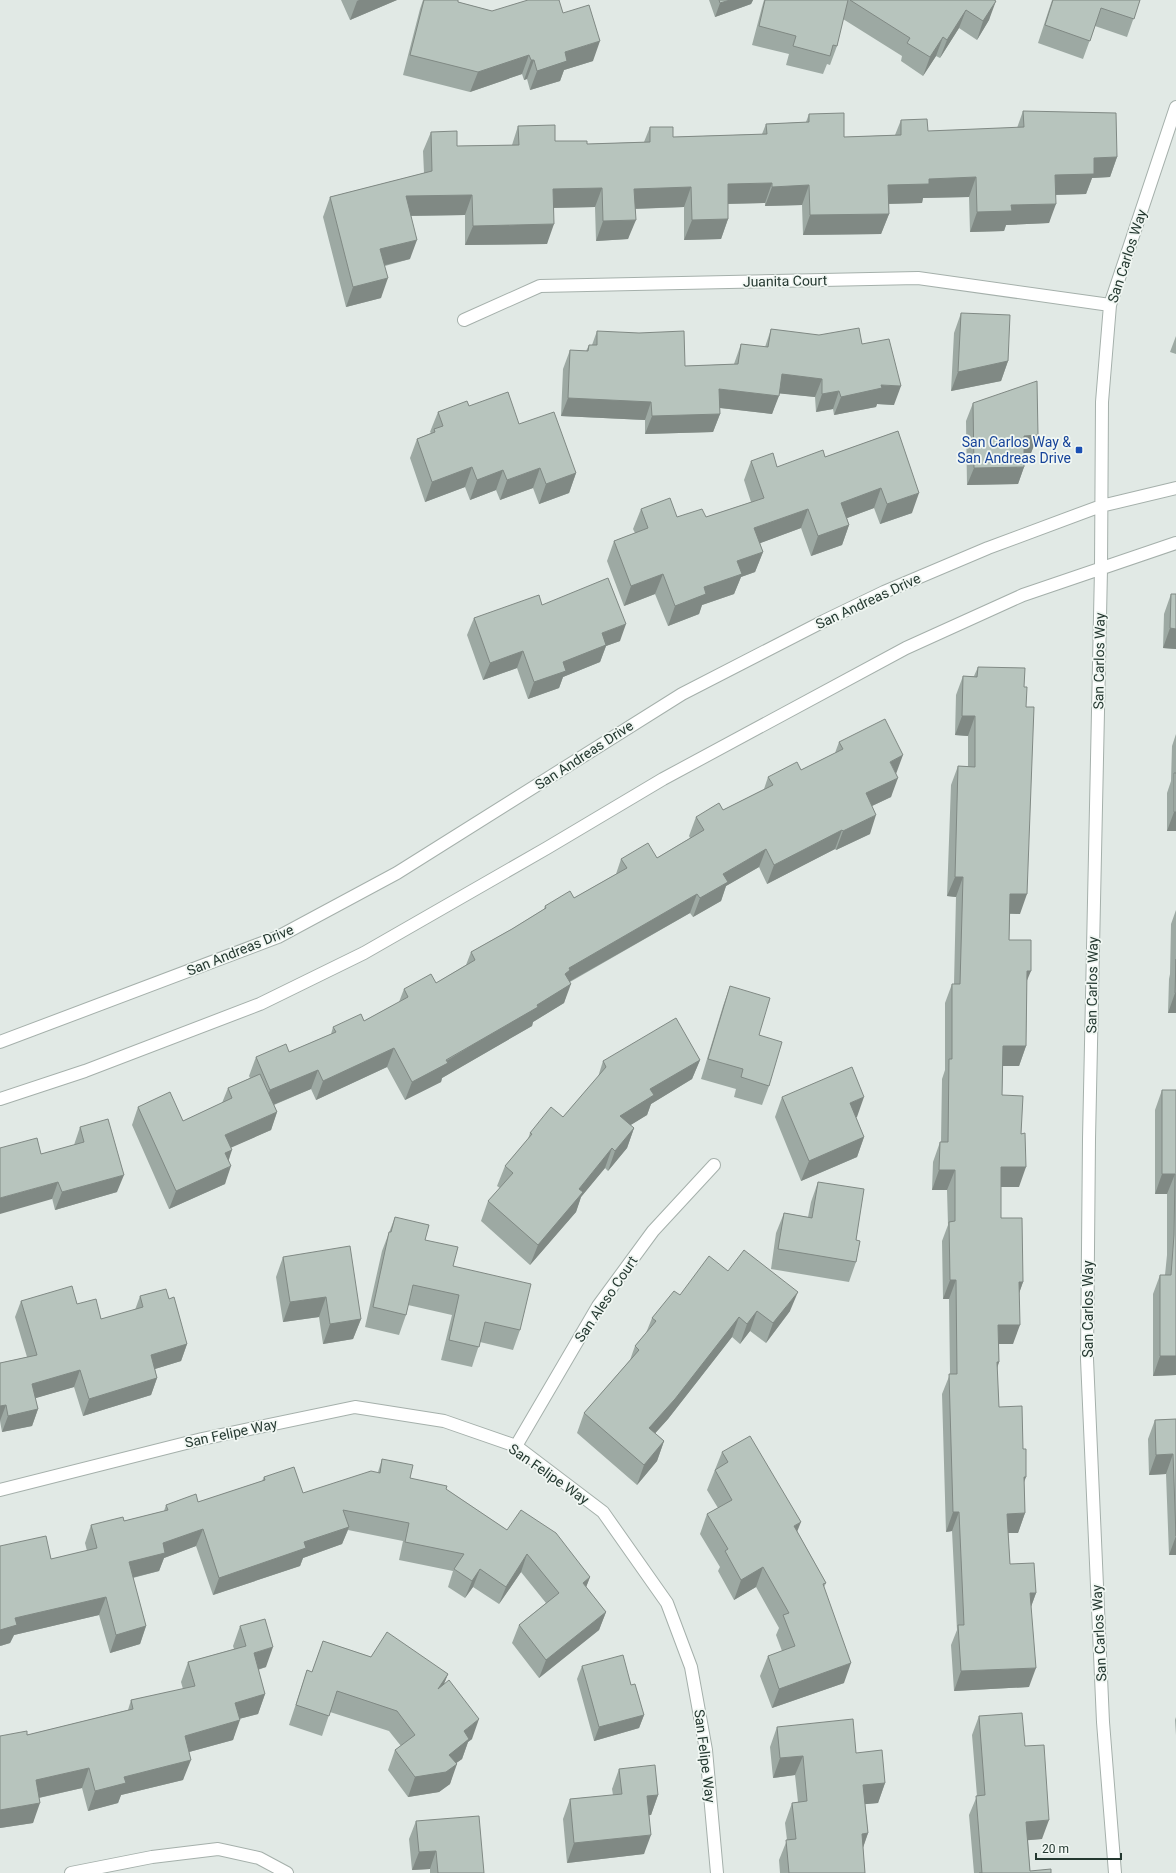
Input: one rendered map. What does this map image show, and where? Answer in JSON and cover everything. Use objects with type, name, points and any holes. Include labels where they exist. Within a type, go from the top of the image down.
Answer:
[{"type":"street","name":"San Carlos Way","points":[[1115,1873],[1103,1722],[1087,1359],[1089,1131],[1101,569],[1102,402],[1110,305],[1176,107]]},
{"type":"street","name":"Juanita Court","points":[[464,320],[540,286],[918,278],[1110,305]]},
{"type":"street","name":"San Andreas Drive","points":[[0,1042],[278,937],[397,873],[682,694],[884,592],[988,548],[1101,506],[1176,488]]},
{"type":"street","points":[[0,1098],[85,1071],[183,1035],[267,1000],[364,953],[547,848],[663,778],[906,648],[1023,595],[1176,543]]},
{"type":"street","name":"San Aleso Court","points":[[516,1446],[598,1306],[653,1231],[714,1165]]},
{"type":"street","name":"San Felipe Way","points":[[0,1490],[202,1439],[355,1407],[444,1421],[516,1446],[603,1512],[667,1603],[691,1667],[706,1750],[718,1873]]},
{"type":"street","points":[[71,1873],[152,1857],[218,1849],[259,1858],[287,1873]]},
{"type":"building","points":[[424,0],[458,0],[458,2],[492,11],[528,0],[559,0],[563,13],[589,5],[600,41],[565,52],[567,61],[537,71],[534,60],[531,60],[529,55],[478,72],[410,55]]},
{"type":"building","points":[[719,0],[730,0],[720,3]]},
{"type":"building","points":[[765,0],[848,0],[837,46],[833,45],[830,56],[793,46],[796,36],[759,26]]},
{"type":"building","points":[[850,0],[996,1],[983,21],[966,10],[947,40],[943,37],[930,57],[907,43],[910,38]]},
{"type":"building","points":[[1053,0],[1140,0],[1134,19],[1101,8],[1090,41],[1045,25]]},
{"type":"building","points":[[1023,111],[1116,113],[1117,157],[1094,158],[1094,174],[1055,175],[1056,204],[1011,205],[1012,211],[977,212],[976,177],[929,179],[929,184],[888,185],[889,214],[810,215],[809,185],[772,187],[772,183],[728,184],[728,219],[692,220],[691,187],[634,189],[636,220],[603,221],[602,188],[553,189],[554,224],[473,226],[472,195],[406,196],[417,240],[380,249],[388,278],[353,287],[330,197],[432,171],[431,132],[457,131],[457,146],[519,145],[518,126],[555,125],[555,141],[587,141],[587,144],[650,142],[650,127],[673,127],[673,137],[767,134],[766,124],[809,122],[809,114],[844,113],[844,137],[901,135],[901,120],[927,119],[928,131],[1024,127]]},
{"type":"building","points":[[961,313],[1010,315],[1008,361],[958,372]]},
{"type":"building","points":[[859,328],[862,344],[889,339],[901,386],[881,385],[882,388],[841,397],[839,391],[822,394],[822,379],[782,374],[779,396],[719,389],[720,414],[652,416],[651,402],[568,398],[570,350],[588,351],[589,345],[597,345],[597,331],[639,333],[684,331],[685,366],[738,364],[741,344],[768,347],[771,329],[819,335]]},
{"type":"building","points":[[1037,381],[1038,435],[1024,436],[1024,467],[974,468],[973,403]]},
{"type":"building","points":[[508,392],[519,424],[554,412],[576,473],[546,484],[540,468],[507,480],[503,470],[477,480],[472,467],[432,482],[417,439],[435,432],[434,429],[443,426],[438,412],[467,401],[469,406]]},
{"type":"building","points":[[898,431],[919,493],[887,504],[881,488],[841,503],[849,525],[818,536],[808,509],[754,528],[763,552],[737,561],[742,574],[704,587],[706,594],[675,606],[663,574],[631,586],[614,541],[648,528],[641,509],[670,498],[677,517],[702,509],[706,517],[764,498],[751,461],[773,453],[777,467],[823,450],[825,457]]},
{"type":"building","points":[[608,578],[626,624],[602,633],[606,645],[563,662],[566,671],[534,682],[523,651],[490,663],[474,618],[539,595],[542,605]]},
{"type":"building","points":[[1171,594],[1176,594],[1176,629],[1170,628]]},
{"type":"building","points":[[978,667],[1025,668],[1024,687],[1027,687],[1026,707],[1034,707],[1027,894],[1010,894],[1009,940],[1031,940],[1031,971],[1027,971],[1026,1046],[1003,1046],[1002,1095],[1023,1096],[1021,1134],[1025,1133],[1026,1167],[1001,1167],[1001,1218],[1022,1218],[1023,1282],[1019,1282],[1020,1325],[998,1325],[999,1362],[997,1362],[999,1407],[1022,1406],[1023,1449],[1026,1449],[1026,1477],[1024,1477],[1025,1513],[1007,1514],[1010,1564],[1034,1563],[1036,1593],[1030,1593],[1036,1668],[961,1671],[958,1625],[964,1625],[959,1512],[953,1512],[949,1374],[957,1374],[956,1280],[950,1280],[949,1222],[955,1221],[955,1170],[939,1170],[940,1142],[948,1142],[949,1059],[952,1059],[952,984],[960,984],[963,877],[955,877],[958,766],[975,767],[975,716],[962,716],[963,676],[977,677]]},
{"type":"building","points":[[885,719],[903,755],[890,762],[898,778],[866,793],[876,815],[843,831],[842,830],[774,865],[766,849],[723,874],[728,882],[700,898],[697,894],[569,968],[570,970],[565,974],[571,984],[537,1005],[538,1007],[446,1060],[448,1063],[412,1082],[394,1048],[323,1081],[318,1070],[270,1090],[256,1057],[286,1044],[289,1052],[336,1032],[333,1027],[361,1014],[364,1021],[408,997],[404,989],[431,974],[436,983],[475,960],[471,952],[546,908],[545,906],[570,891],[574,898],[627,868],[621,859],[648,843],[657,858],[704,830],[696,817],[719,803],[723,810],[773,785],[768,777],[797,762],[801,770],[843,749],[839,742]]},
{"type":"building","points":[[1174,773],[1176,773],[1176,812],[1174,812]]},
{"type":"building","points":[[1176,959],[1176,993],[1175,993]]},
{"type":"building","points":[[730,986],[770,998],[759,1035],[782,1042],[769,1086],[741,1077],[743,1069],[708,1059]]},
{"type":"building","points":[[676,1018],[700,1060],[650,1089],[654,1095],[620,1116],[634,1128],[615,1151],[612,1148],[579,1189],[583,1192],[538,1245],[488,1201],[513,1173],[505,1166],[532,1134],[530,1133],[551,1107],[563,1117],[606,1067],[603,1061]]},
{"type":"building","points":[[852,1067],[864,1097],[850,1103],[864,1137],[809,1161],[782,1097]]},
{"type":"building","points":[[260,1074],[277,1112],[225,1135],[232,1150],[225,1153],[231,1166],[176,1191],[138,1107],[170,1092],[183,1121],[232,1098],[228,1088]]},
{"type":"building","points":[[1162,1090],[1176,1090],[1176,1356],[1160,1356],[1160,1275],[1171,1275],[1174,1235],[1175,1174],[1162,1174]]},
{"type":"building","points":[[108,1119],[124,1175],[62,1192],[58,1182],[0,1198],[0,1148],[37,1138],[41,1154],[84,1142],[80,1127]]},
{"type":"building","points":[[818,1182],[864,1189],[856,1240],[860,1241],[856,1262],[778,1249],[784,1213],[812,1218]]},
{"type":"building","points":[[395,1217],[429,1225],[425,1240],[458,1247],[453,1266],[531,1284],[520,1330],[485,1322],[479,1347],[449,1340],[459,1295],[413,1285],[406,1315],[373,1307],[389,1232],[391,1232]]},
{"type":"building","points":[[350,1246],[361,1319],[330,1324],[326,1297],[290,1302],[283,1257]]},
{"type":"building","points":[[744,1250],[798,1292],[773,1323],[757,1311],[747,1324],[739,1317],[675,1399],[649,1428],[664,1441],[644,1465],[584,1413],[639,1350],[635,1346],[656,1321],[652,1318],[674,1291],[680,1295],[709,1256],[728,1271]]},
{"type":"building","points":[[72,1286],[77,1304],[96,1299],[101,1319],[143,1307],[140,1296],[166,1289],[169,1299],[174,1297],[187,1344],[151,1355],[157,1378],[89,1399],[80,1370],[32,1384],[38,1409],[8,1416],[6,1405],[0,1406],[0,1363],[37,1355],[21,1301]]},
{"type":"building","points":[[1176,1419],[1176,1536],[1173,1454],[1156,1455],[1155,1420]]},
{"type":"building","points":[[750,1436],[801,1522],[794,1526],[826,1583],[823,1584],[851,1663],[779,1689],[768,1656],[795,1646],[783,1615],[789,1613],[763,1567],[741,1580],[725,1551],[728,1549],[707,1514],[732,1500],[715,1470],[728,1462],[722,1452]]},
{"type":"building","points":[[382,1459],[413,1465],[410,1478],[447,1486],[446,1489],[507,1530],[521,1510],[556,1533],[590,1577],[583,1583],[606,1612],[546,1660],[519,1625],[559,1593],[527,1554],[506,1587],[480,1569],[472,1581],[454,1569],[464,1554],[405,1542],[409,1523],[343,1510],[349,1527],[304,1542],[306,1548],[219,1578],[203,1529],[163,1543],[165,1553],[129,1562],[146,1626],[116,1635],[106,1597],[15,1618],[17,1625],[0,1630],[0,1546],[46,1536],[51,1559],[97,1548],[91,1525],[123,1517],[124,1521],[168,1510],[166,1505],[196,1494],[198,1502],[265,1480],[264,1477],[294,1467],[303,1493],[371,1471],[380,1473]]},
{"type":"building","points":[[265,1619],[273,1647],[254,1653],[265,1694],[235,1703],[240,1720],[185,1736],[191,1760],[124,1777],[126,1783],[95,1791],[89,1768],[36,1780],[40,1803],[0,1810],[0,1736],[27,1731],[27,1735],[133,1709],[131,1700],[195,1686],[188,1662],[246,1646],[240,1626]]},
{"type":"building","points":[[387,1632],[448,1674],[438,1689],[449,1680],[479,1719],[464,1731],[469,1739],[449,1755],[457,1764],[446,1772],[415,1777],[395,1750],[415,1735],[397,1711],[337,1691],[329,1716],[296,1705],[307,1670],[312,1672],[323,1641],[371,1657]]},
{"type":"building","points":[[623,1655],[631,1685],[635,1684],[644,1715],[599,1727],[582,1666]]},
{"type":"building","points":[[1022,1713],[1025,1746],[1044,1745],[1049,1820],[1026,1822],[1030,1871],[1051,1869],[1051,1873],[982,1873],[976,1796],[985,1795],[979,1716]]},
{"type":"building","points":[[853,1719],[856,1753],[882,1750],[885,1783],[863,1785],[868,1833],[862,1834],[865,1873],[789,1873],[786,1840],[796,1839],[792,1803],[807,1801],[803,1756],[780,1758],[777,1727]]},
{"type":"building","points":[[655,1765],[658,1795],[647,1796],[651,1835],[574,1843],[570,1799],[622,1794],[619,1769]]},
{"type":"building","points":[[479,1816],[484,1873],[438,1873],[436,1851],[419,1852],[416,1821]]},
{"type":"place","name":"San Carlos Way & San Andreas Drive","points":[[1079,450]]}]
